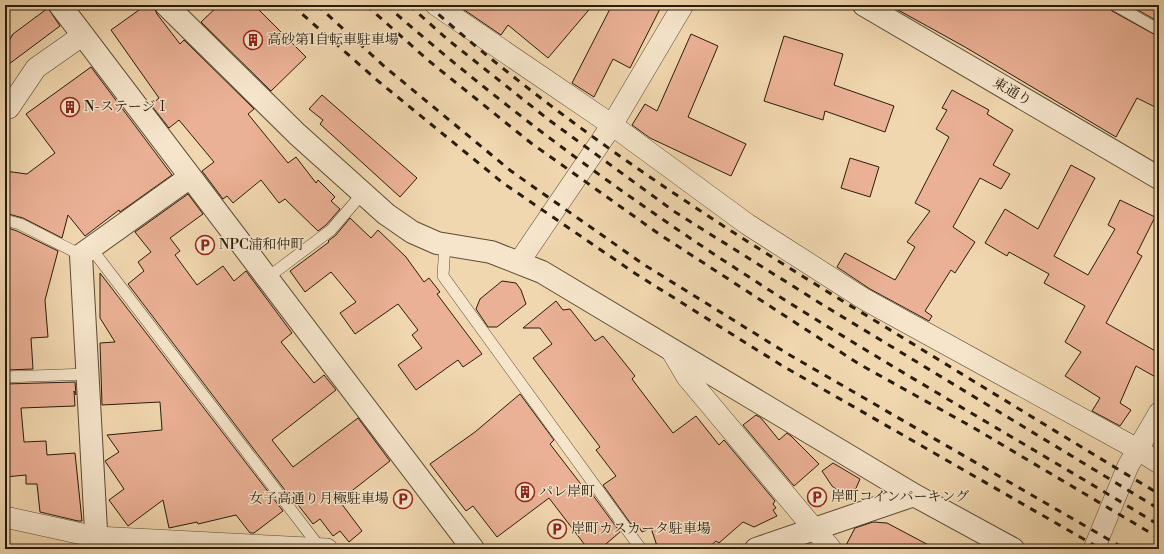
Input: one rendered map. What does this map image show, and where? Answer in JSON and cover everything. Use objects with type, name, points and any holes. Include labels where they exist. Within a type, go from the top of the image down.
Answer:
[{"type":"street","points":[[60,5],[473,549]]},
{"type":"street","points":[[166,5],[297,134],[362,194],[386,214],[412,232],[445,244],[491,252],[520,262],[542,272],[914,495],[1013,549]]},
{"type":"street","points":[[436,5],[609,129],[747,224],[864,299],[1133,457],[1159,463]]},
{"type":"street","points":[[520,262],[609,129],[683,5]]},
{"type":"street","name":"東通り","points":[[864,5],[1159,178]]},
{"type":"street","points":[[7,111],[36,68],[83,35]]},
{"type":"street","points":[[96,543],[88,374],[86,252],[190,177]]},
{"type":"street","points":[[671,350],[687,377],[831,549]]},
{"type":"street","points":[[1094,549],[1133,457],[1159,413]]},
{"type":"street","points":[[756,549],[914,495]]},
{"type":"street","points":[[5,517],[96,543],[327,549]]},
{"type":"lane","points":[[1115,5],[1159,30]]},
{"type":"lane","points":[[267,278],[331,230],[362,194]]},
{"type":"lane","points":[[5,220],[20,224],[86,252],[321,549]]},
{"type":"lane","points":[[445,244],[443,276],[642,549]]},
{"type":"lane","points":[[5,377],[88,374]]},
{"type":"building","points":[[146,5],[153,5],[157,14],[180,44],[184,40],[254,109],[248,114],[288,163],[296,157],[316,183],[318,180],[335,197],[331,201],[340,209],[326,225],[318,231],[285,199],[279,203],[261,180],[233,203],[227,196],[223,199],[202,171],[214,162],[179,120],[169,128],[151,105],[159,98],[111,30]]},
{"type":"building","name":"高砂第1自転車駐車場","points":[[219,5],[254,5],[306,57],[271,91],[201,22]]},
{"type":"building","points":[[457,5],[593,5],[548,58],[508,25],[501,35]]},
{"type":"building","points":[[612,5],[662,5],[630,68],[613,59],[594,97],[572,83]]},
{"type":"building","points":[[889,5],[1108,5],[1112,11],[1159,37],[1159,109],[1137,98],[1116,137],[965,47]]},
{"type":"building","points":[[1129,5],[1159,5],[1159,22]]},
{"type":"building","points":[[48,8],[60,26],[5,67],[5,48],[13,34]]},
{"type":"building","points":[[691,34],[718,46],[688,117],[746,144],[731,176],[650,138],[632,125],[645,104],[657,111]]},
{"type":"building","points":[[784,36],[843,54],[834,85],[894,106],[885,132],[825,111],[823,120],[764,101]]},
{"type":"building","points":[[91,67],[172,175],[120,212],[119,210],[85,236],[68,215],[62,238],[23,218],[5,213],[5,171],[27,174],[55,153],[26,114]]},
{"type":"building","points":[[952,90],[989,110],[987,114],[1013,130],[993,165],[1010,174],[1001,189],[980,178],[953,227],[975,242],[955,273],[951,270],[925,311],[932,316],[929,321],[870,289],[837,267],[845,253],[895,280],[915,247],[907,242],[930,211],[915,203],[949,137],[936,129],[947,110],[942,108]]},
{"type":"building","points":[[322,95],[417,178],[400,197],[320,124],[323,120],[309,109]]},
{"type":"building","points":[[850,158],[879,167],[870,197],[841,188]]},
{"type":"building","points":[[1071,165],[1095,178],[1054,256],[1088,275],[1115,229],[1108,225],[1120,200],[1155,217],[1137,253],[1142,256],[1106,323],[1159,353],[1159,379],[1136,366],[1120,403],[1131,410],[1120,426],[1092,411],[1100,398],[1065,376],[1081,352],[1065,342],[1085,306],[1044,283],[1049,274],[1009,252],[1007,256],[985,243],[1005,209],[1038,229]]},
{"type":"building","points":[[188,194],[203,214],[170,238],[180,251],[175,255],[197,285],[223,266],[234,281],[246,271],[292,333],[281,342],[314,383],[324,375],[336,390],[272,440],[293,467],[358,418],[390,461],[344,497],[346,499],[341,503],[362,531],[349,542],[340,531],[333,536],[320,519],[313,524],[295,501],[294,502],[128,284],[144,271],[138,262],[151,252],[135,232]]},
{"type":"building","points":[[350,218],[371,238],[378,230],[406,257],[424,282],[429,278],[440,292],[437,294],[482,354],[463,367],[458,360],[416,390],[398,365],[422,348],[412,335],[418,330],[398,304],[355,334],[340,313],[356,302],[331,272],[305,292],[290,271],[329,242],[328,241],[336,235]]},
{"type":"building","points":[[5,227],[17,231],[58,251],[45,300],[48,337],[31,338],[33,369],[5,370]]},
{"type":"building","points":[[100,273],[283,511],[254,533],[250,533],[236,515],[198,524],[197,522],[169,528],[163,500],[128,526],[109,500],[124,489],[105,461],[119,452],[107,435],[162,430],[160,402],[102,405],[100,343],[115,342],[100,318]]},
{"type":"building","points":[[502,281],[516,283],[521,290],[526,304],[497,327],[488,327],[476,309],[480,299]]},
{"type":"building","points":[[556,301],[563,310],[570,309],[595,341],[603,336],[635,376],[632,379],[673,433],[696,416],[719,445],[724,440],[775,501],[773,504],[776,508],[773,510],[777,516],[754,527],[743,522],[719,543],[716,541],[707,549],[658,549],[651,528],[642,532],[635,521],[631,524],[603,485],[616,476],[596,450],[600,447],[533,358],[552,344],[540,328],[523,328]]},
{"type":"building","points":[[75,382],[75,406],[21,408],[24,442],[46,441],[47,455],[75,453],[82,521],[40,512],[37,484],[26,484],[26,475],[5,477],[5,384]]},
{"type":"building","points":[[520,394],[554,440],[550,444],[590,496],[592,494],[620,532],[600,549],[588,549],[549,498],[497,537],[473,506],[466,511],[430,464],[475,432]]},
{"type":"building","points":[[756,415],[761,418],[779,440],[787,433],[819,464],[794,486],[743,425]]},
{"type":"building","points":[[833,463],[860,479],[851,500],[832,486],[822,471]]},
{"type":"building","points":[[873,522],[887,523],[936,549],[844,549],[855,528]]},
{"type":"railway","points":[[292,5],[378,81],[503,183],[636,274],[781,365],[1101,549]]},
{"type":"railway","points":[[317,5],[385,67],[511,171],[643,264],[788,354],[1125,549]]},
{"type":"railway","points":[[366,5],[429,61],[531,143],[659,234],[859,364],[974,428],[1159,538]]},
{"type":"railway","points":[[386,5],[488,91],[595,172],[668,223],[788,302],[1159,525]]},
{"type":"railway","points":[[409,5],[447,39],[549,120],[675,212],[823,305],[1159,509]]},
{"type":"railway","points":[[428,5],[481,51],[536,95],[593,137],[708,216],[827,291],[1159,494]]},
{"type":"place","name":"高砂第1自転車駐車場","points":[[253,40]]},
{"type":"place","name":"N-ステージⅠ","points":[[70,107]]},
{"type":"place","name":"NPC浦和仲町","points":[[205,245]]},
{"type":"place","name":"パレ岸町","points":[[525,492]]},
{"type":"place","name":"岸町コインパーキング","points":[[817,497]]},
{"type":"place","name":"女子高通り月極駐車場","points":[[403,499]]},
{"type":"place","name":"岸町カスカータ駐車場","points":[[557,529]]}]
